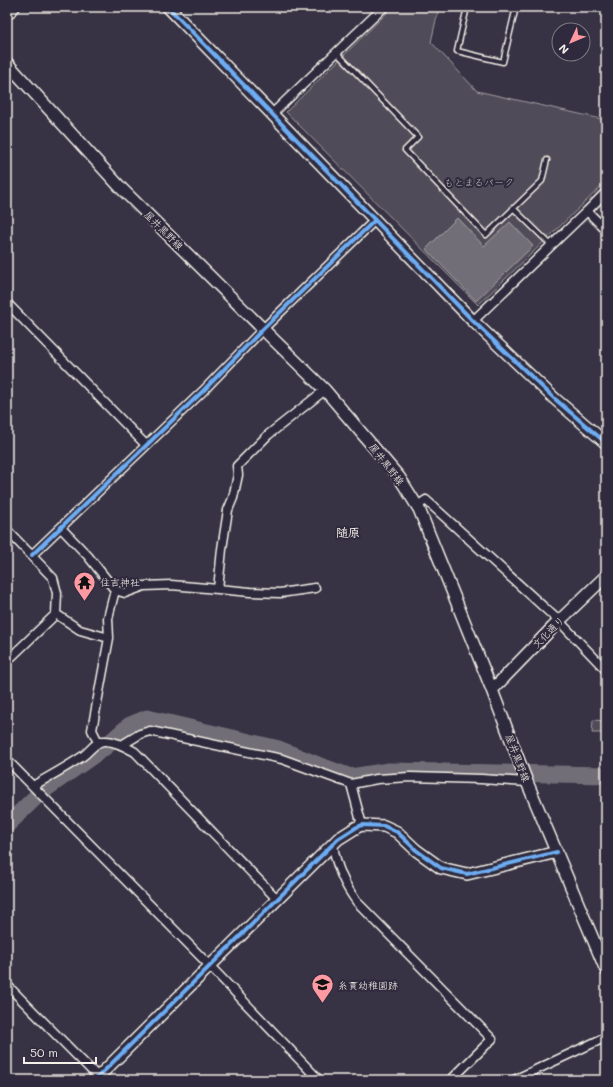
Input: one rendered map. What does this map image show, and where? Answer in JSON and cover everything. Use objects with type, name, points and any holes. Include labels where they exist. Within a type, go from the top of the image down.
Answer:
[{"type":"street","points":[[7,14],[14,7]]},
{"type":"street","points":[[168,7],[374,221],[473,321],[555,399],[606,443]]},
{"type":"street","points":[[272,114],[384,7]]},
{"type":"street","name":"屋井黒野線","points":[[7,63],[122,188],[325,390],[399,477],[417,506],[492,690],[527,782],[606,967]]},
{"type":"street","points":[[473,321],[606,192]]},
{"type":"street","points":[[587,211],[606,230]]},
{"type":"street","points":[[32,555],[203,391],[263,329],[374,221]]},
{"type":"street","points":[[7,303],[146,445]]},
{"type":"street","points":[[218,589],[228,510],[233,498],[238,475],[237,466],[268,435],[325,390]]},
{"type":"street","points":[[417,506],[426,500],[559,621],[606,670]]},
{"type":"street","points":[[61,528],[88,556],[115,590],[125,593],[144,586],[171,585],[280,593],[315,588]]},
{"type":"street","points":[[7,530],[53,578],[57,593],[56,614],[7,661]]},
{"type":"street","name":"文化通り","points":[[492,690],[559,621],[606,576]]},
{"type":"street","points":[[98,742],[92,730],[109,638],[108,618],[115,590]]},
{"type":"street","points":[[56,614],[80,630],[109,638]]},
{"type":"street","points":[[122,745],[140,734],[150,731],[282,759],[351,784],[410,777],[527,782]]},
{"type":"street","points":[[33,786],[79,759],[98,742],[104,741],[122,745],[135,752],[278,899]]},
{"type":"street","points":[[7,760],[210,966],[319,1080]]},
{"type":"street","points":[[351,784],[362,825]]},
{"type":"street","points":[[7,986],[98,1079],[338,839],[357,827],[362,825],[384,826],[397,832],[416,850],[441,868],[467,874],[557,852]]},
{"type":"street","points":[[333,845],[335,856],[349,891],[357,902],[492,1040],[456,1078]]},
{"type":"street","points":[[514,1080],[606,1037]]},
{"type":"lane","points":[[467,7],[457,51],[503,62],[516,7]]},
{"type":"lane","points":[[337,53],[418,137],[405,150],[486,235],[542,181],[547,160]]},
{"type":"lane","points":[[513,208],[551,245]]},
{"type":"green space","name":"もとまるパーク","points":[[393,7],[439,7],[431,42],[477,91],[606,120],[606,182],[478,305],[286,112]]},
{"type":"green space","points":[[593,720],[606,721],[606,733],[592,733]]},
{"type":"shaded area","points":[[457,218],[484,246],[510,222],[533,246],[476,301],[426,249]]},
{"type":"waterway","points":[[7,825],[41,792],[105,747],[130,725],[147,718],[279,749],[351,777],[389,771],[606,775]]},
{"type":"cycle path","points":[[168,7],[473,321],[555,399],[606,443]]},
{"type":"cycle path","points":[[32,555],[203,391],[263,329],[374,221]]},
{"type":"cycle path","points":[[95,1080],[338,839],[357,827],[362,825],[384,826],[397,832],[416,850],[441,868],[467,874],[557,852]]},
{"type":"place","name":"住吉神社","points":[[84,602]]},
{"type":"place","name":"糸貫幼稚園跡","points":[[322,1004]]},
{"type":"district","name":"随原","points":[[348,533]]}]
